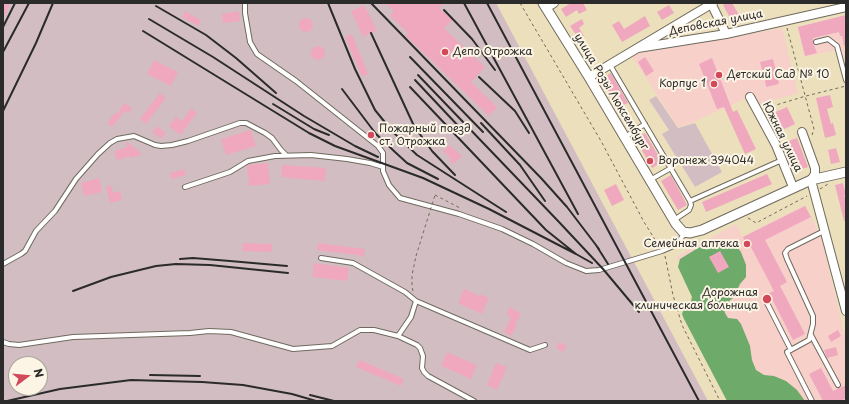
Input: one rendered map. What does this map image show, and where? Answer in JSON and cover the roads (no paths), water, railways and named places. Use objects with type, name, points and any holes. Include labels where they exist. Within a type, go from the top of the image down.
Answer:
[{"type":"street","points":[[544,6],[554,3]]},
{"type":"street","points":[[590,77],[712,3],[726,34]]},
{"type":"street","name":"улица Розы Люксембург","points":[[544,6],[590,77],[674,220],[681,230],[686,233]]},
{"type":"street","name":"Деповская улица","points":[[638,48],[726,34],[846,7]]},
{"type":"street","name":"Южная улица","points":[[750,97],[776,145],[793,187]]},
{"type":"street","points":[[803,136],[815,168],[815,174],[810,180]]},
{"type":"street","points":[[686,233],[693,233],[702,230],[810,180],[846,172]]},
{"type":"street","name":"Южная улица","points":[[810,180],[846,311]]},
{"type":"lane","points":[[245,3],[245,13],[250,42],[257,54],[296,80],[378,146],[383,153],[383,171],[389,185],[400,198],[459,214],[502,229],[533,244],[566,263],[586,271],[599,270],[663,254],[676,245],[686,233]]},
{"type":"lane","points":[[816,42],[828,39],[837,46],[846,80]]},
{"type":"lane","points":[[610,65],[690,201],[691,205],[689,210],[674,220]]},
{"type":"lane","points":[[3,264],[25,251],[36,231],[55,211],[76,179],[98,154],[117,139],[134,136],[142,138],[155,145],[172,145],[240,123],[246,123],[272,138],[286,155]]},
{"type":"lane","points":[[625,137],[645,124]]},
{"type":"lane","points":[[185,187],[230,172],[248,161],[286,155],[347,159],[370,162],[383,167]]},
{"type":"lane","points":[[690,201],[782,160]]},
{"type":"lane","points":[[650,180],[670,168]]},
{"type":"lane","points":[[812,401],[787,352],[806,342],[811,335],[814,320],[812,312],[785,253],[788,249],[824,231]]},
{"type":"lane","points":[[321,258],[353,263],[405,292],[416,301],[530,350],[545,345]]},
{"type":"lane","points":[[765,299],[791,350]]},
{"type":"lane","points":[[398,336],[411,317],[416,301]]},
{"type":"lane","points":[[3,342],[19,345],[73,337],[209,331],[231,332],[293,349],[332,346],[360,330],[374,330],[398,336],[416,345],[420,348],[423,356],[422,368],[428,376],[474,401]]},
{"type":"lane","points":[[811,335],[838,385]]},
{"type":"railway","points":[[3,27],[15,3]]},
{"type":"railway","points":[[3,52],[29,3]]},
{"type":"railway","points":[[3,111],[36,43],[53,3]]},
{"type":"railway","points":[[328,3],[355,69],[375,110],[392,131],[417,155],[506,212]]},
{"type":"railway","points":[[371,3],[541,178],[567,207],[599,249]]},
{"type":"railway","points":[[464,3],[578,214]]},
{"type":"railway","points":[[487,3],[699,401]]},
{"type":"railway","points":[[156,6],[206,35],[236,58],[276,93]]},
{"type":"railway","points":[[444,10],[472,39],[495,70]]},
{"type":"railway","points":[[149,19],[213,57],[304,116],[355,146],[378,157]]},
{"type":"railway","points":[[143,31],[309,133],[335,146],[423,178],[489,209],[576,254]]},
{"type":"railway","points":[[371,33],[414,126],[432,151],[455,175]]},
{"type":"railway","points":[[410,57],[483,132]]},
{"type":"railway","points":[[418,75],[603,269],[639,312]]},
{"type":"railway","points":[[479,77],[515,111],[529,133]]},
{"type":"railway","points":[[415,80],[463,131]]},
{"type":"railway","points":[[410,87],[546,230],[576,254],[592,263]]},
{"type":"railway","points":[[342,89],[376,134],[395,152],[407,163],[438,179]]},
{"type":"railway","points":[[273,104],[314,129],[329,135]]},
{"type":"railway","points":[[481,123],[520,165],[545,201]]},
{"type":"railway","points":[[596,245],[608,264]]},
{"type":"railway","points":[[180,259],[193,258],[287,266]]},
{"type":"railway","points":[[73,291],[111,277],[156,266],[176,264],[210,265],[288,273]]},
{"type":"railway","points":[[150,375],[200,376]]},
{"type":"railway","points":[[7,401],[60,389],[131,380],[243,385],[292,394],[316,401]]},
{"type":"railway","points":[[310,395],[334,401]]},
{"type":"place","name":"Депо Отрожка","points":[[445,52]]},
{"type":"place","name":"Детский Сад № 10","points":[[719,75]]},
{"type":"place","name":"Корпус 1","points":[[714,84]]},
{"type":"place","name":"Пожарный поезд ст. Отрожка","points":[[371,135]]},
{"type":"place","name":"Воронеж 394044","points":[[650,161]]},
{"type":"place","name":"Семейная аптека","points":[[747,244]]},
{"type":"place","name":"Дорожная клиническая больница","points":[[767,299]]}]
